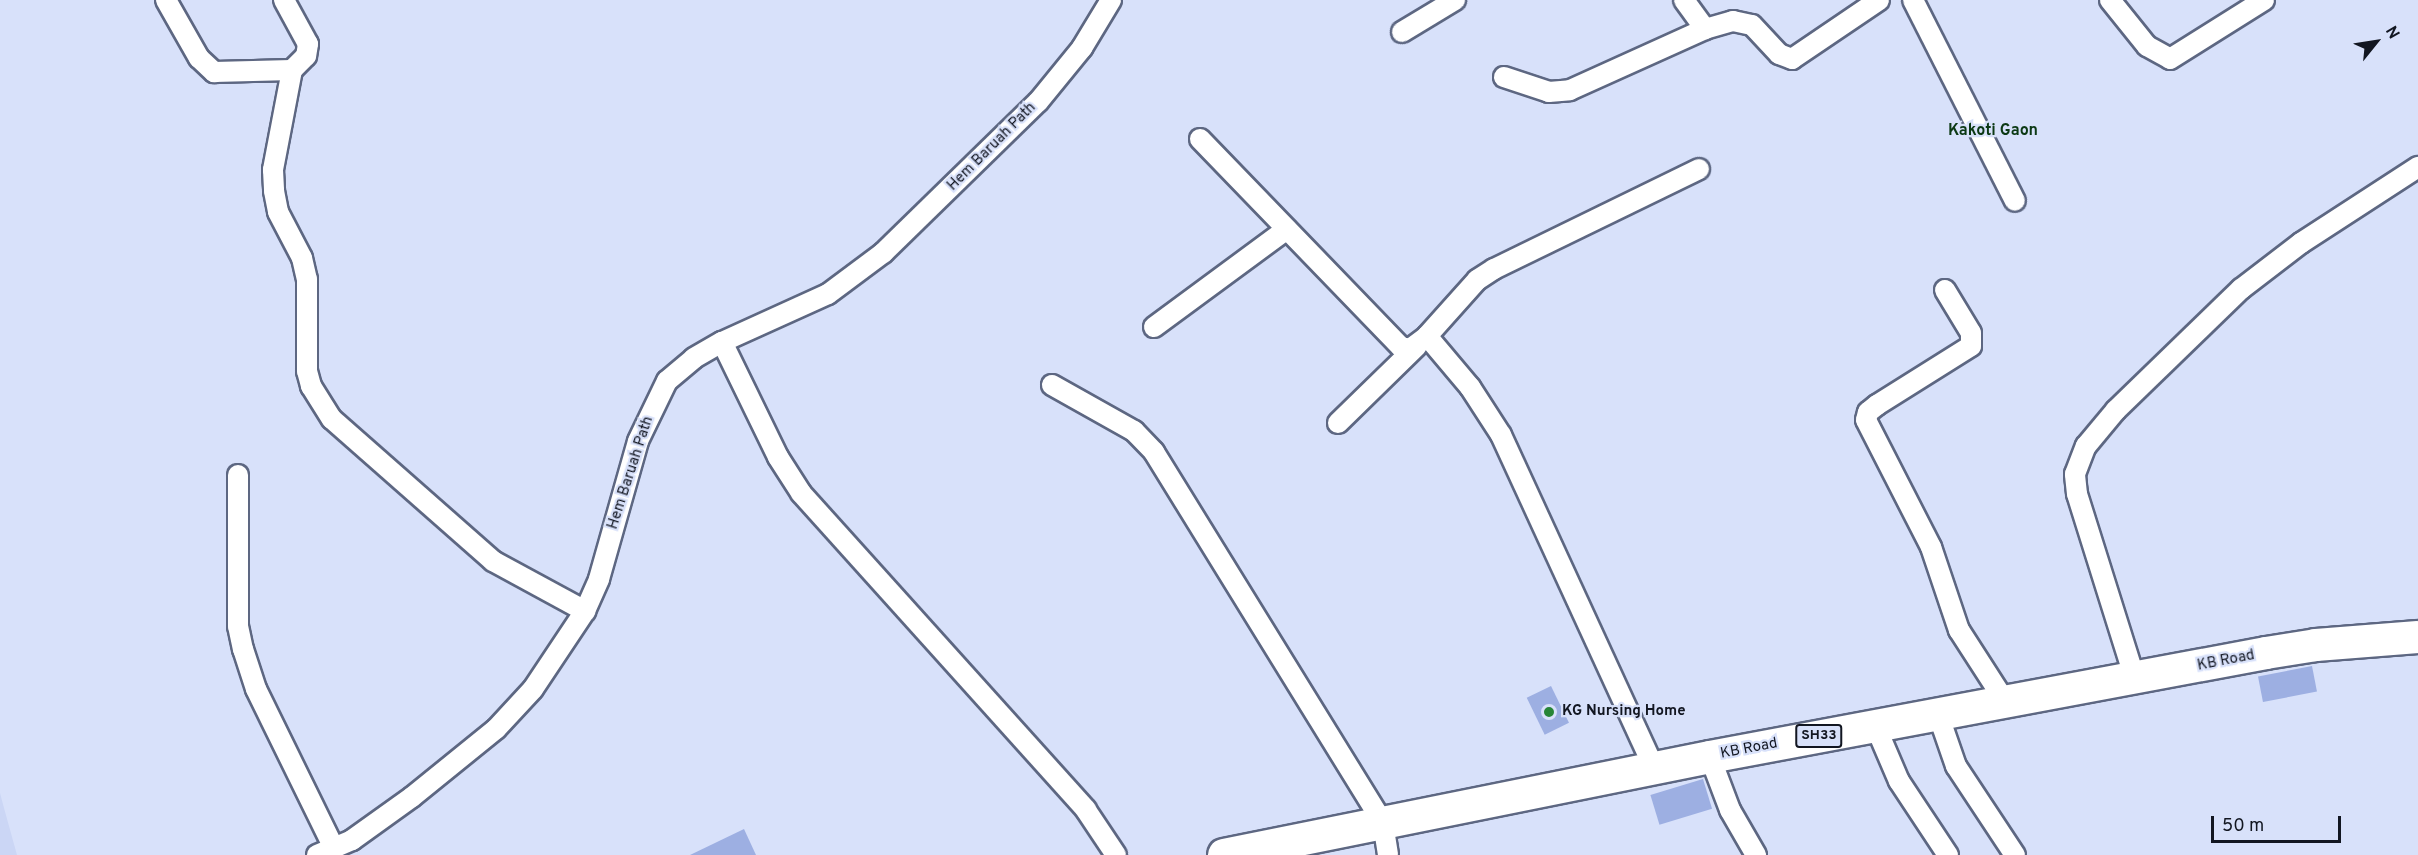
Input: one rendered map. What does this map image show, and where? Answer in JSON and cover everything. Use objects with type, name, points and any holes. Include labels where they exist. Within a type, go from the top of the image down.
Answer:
[{"type":"main road","name":"KB Road","points":[[1224,855],[1875,725],[2316,645],[2418,637]]},
{"type":"street","points":[[166,0],[199,58],[214,72],[292,70]]},
{"type":"street","points":[[284,0],[308,44],[306,56],[292,70],[273,170],[274,191],[278,212],[302,258],[307,279],[307,371],[315,395],[332,419],[493,561],[585,610]]},
{"type":"street","name":"Hem Baruah Path","points":[[326,851],[367,830],[496,729],[532,689],[585,610],[598,579],[638,441],[658,394],[680,368],[722,342],[828,294],[883,253],[1045,94],[1082,48],[1111,0]]},
{"type":"street","points":[[1402,32],[1455,0]]},
{"type":"street","points":[[1684,0],[1705,29]]},
{"type":"street","points":[[1504,77],[1549,92],[1570,90],[1705,29],[1741,21],[1763,35],[1779,54],[1792,59],[1879,0]]},
{"type":"street","points":[[1913,0],[2015,201]]},
{"type":"street","points":[[2110,0],[2147,46],[2170,59],[2264,0]]},
{"type":"street","points":[[1200,139],[1401,347],[1422,341]]},
{"type":"street","points":[[2135,679],[2077,494],[2075,474],[2086,446],[2116,410],[2241,289],[2301,243],[2418,167]]},
{"type":"street","points":[[1338,423],[1422,341],[1477,280],[1494,269],[1699,170]]},
{"type":"street","points":[[1154,327],[1287,229]]},
{"type":"street","points":[[1945,290],[1971,333],[1971,346],[1877,405],[1868,412],[1866,420],[1931,547],[1959,630],[2006,703]]},
{"type":"street","points":[[1422,341],[1470,387],[1501,435],[1655,770]]},
{"type":"street","points":[[722,342],[778,457],[801,493],[1086,810],[1116,855]]},
{"type":"street","points":[[1052,385],[1134,431],[1154,452],[1383,823],[1389,855]]},
{"type":"street","points":[[238,475],[238,626],[243,649],[256,689],[326,851]]},
{"type":"street","points":[[1938,714],[1956,766],[2015,855]]},
{"type":"street","points":[[1875,725],[1899,781],[1948,855]]},
{"type":"street","points":[[1710,757],[1730,810],[1756,855]]},
{"type":"shaded area","points":[[0,793],[4,808],[17,855],[0,855]]},
{"type":"building","points":[[2312,666],[2317,692],[2263,702],[2258,676]]},
{"type":"building","points":[[1551,686],[1569,723],[1545,735],[1527,698]]},
{"type":"building","points":[[1703,779],[1712,809],[1659,825],[1650,795]]},
{"type":"building","points":[[744,829],[756,855],[690,855]]},
{"type":"place","name":"KG Nursing Home","points":[[1549,712]]},
{"type":"district","name":"Kakoti Gaon","points":[[1993,131]]}]
